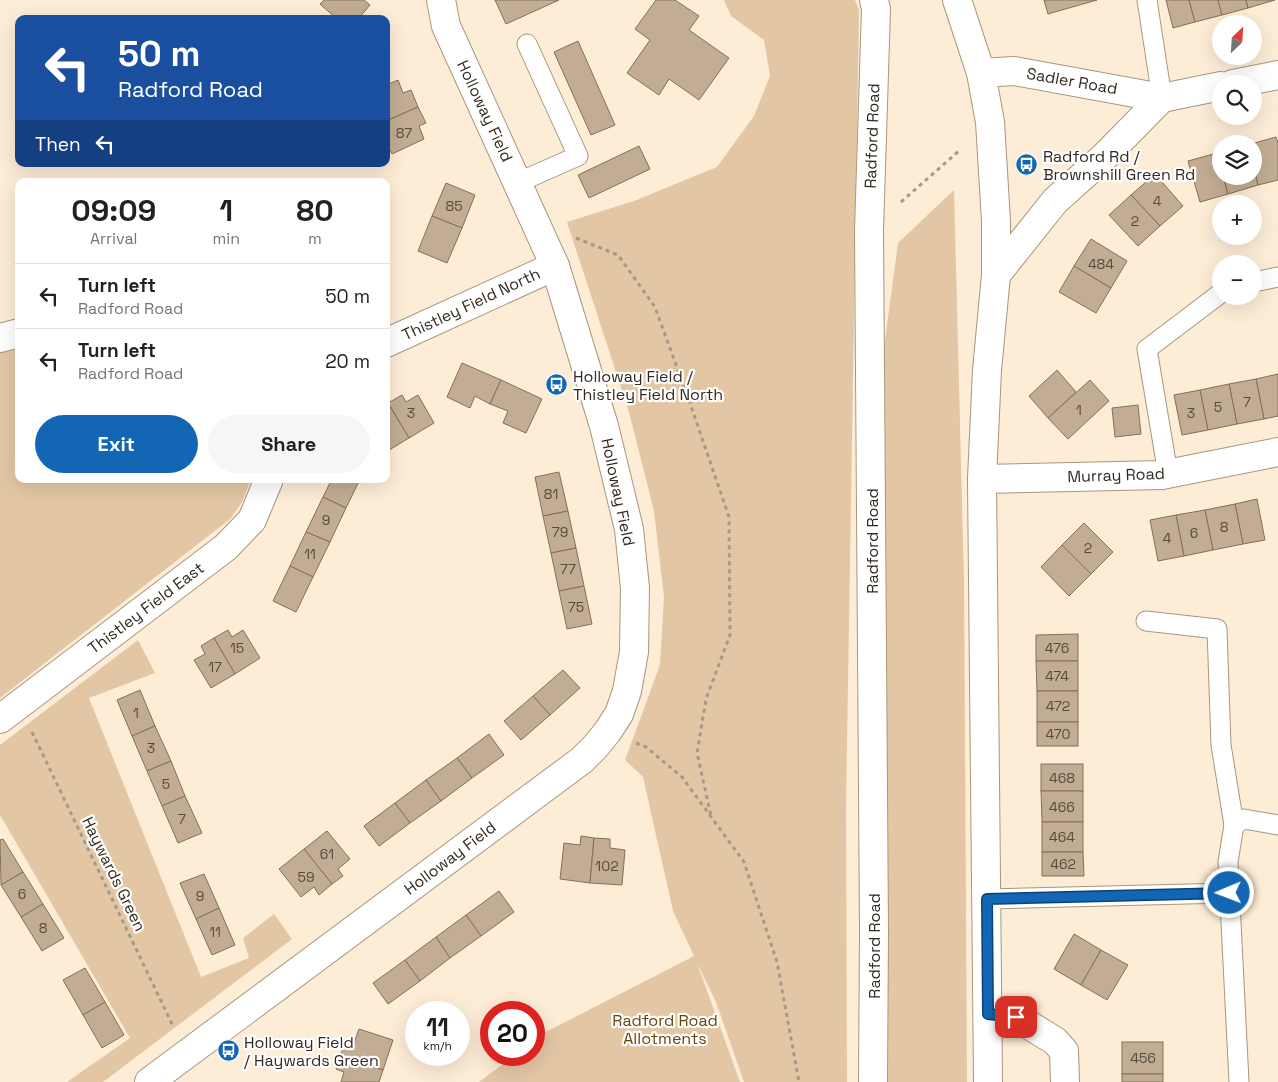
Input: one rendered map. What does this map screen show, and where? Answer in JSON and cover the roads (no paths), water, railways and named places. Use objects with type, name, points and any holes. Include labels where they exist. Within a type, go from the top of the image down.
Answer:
[{"type":"street","name":"Holloway Field","points":[[149,1082],[582,760],[608,731],[619,714],[627,691],[634,652],[635,588],[629,528],[604,426],[555,266],[446,26],[441,0]]},
{"type":"street","name":"Radford Road","points":[[874,0],[876,8],[870,230],[874,1082]]},
{"type":"street","points":[[957,0],[981,73],[990,122],[996,221],[996,275],[987,370],[982,480],[988,1082]]},
{"type":"street","name":"Sadler Road","points":[[981,73],[1014,70],[1162,98],[1212,88]]},
{"type":"street","points":[[1262,79],[1278,76]]},
{"type":"street","points":[[996,275],[1055,201],[1103,158],[1162,98]]},
{"type":"street","name":"Thistley Field North","points":[[390,341],[555,266]]},
{"type":"street","points":[[0,338],[15,334]]},
{"type":"street","name":"Murray Road","points":[[982,480],[1168,474],[1278,452]]},
{"type":"street","name":"Thistley Field East","points":[[10,712],[226,548],[252,520],[267,483]]},
{"type":"street","points":[[988,1014],[1016,1017],[1055,1041],[1064,1050],[1065,1082]]},
{"type":"lane","points":[[1147,0],[1162,98]]},
{"type":"lane","points":[[517,182],[578,156],[527,44]]},
{"type":"lane","points":[[1262,280],[1278,276]]},
{"type":"lane","points":[[1168,474],[1147,349],[1212,300]]},
{"type":"lane","points":[[1146,621],[1217,629],[1221,745],[1234,825],[1228,862],[1239,1082]]},
{"type":"lane","points":[[1234,825],[1244,820],[1278,825]]},
{"type":"lane","points":[[987,899],[1229,893]]},
{"type":"place","name":"Radford Rd / Brownshill Green Rd","points":[[1027,165]]},
{"type":"place","name":"Holloway Field / Thistley Field North","points":[[557,385]]},
{"type":"place","name":"Holloway Field / Haywards Green","points":[[228,1051]]},
{"type":"park label","name":"Radford Road Allotments","points":[[665,1029]]}]
